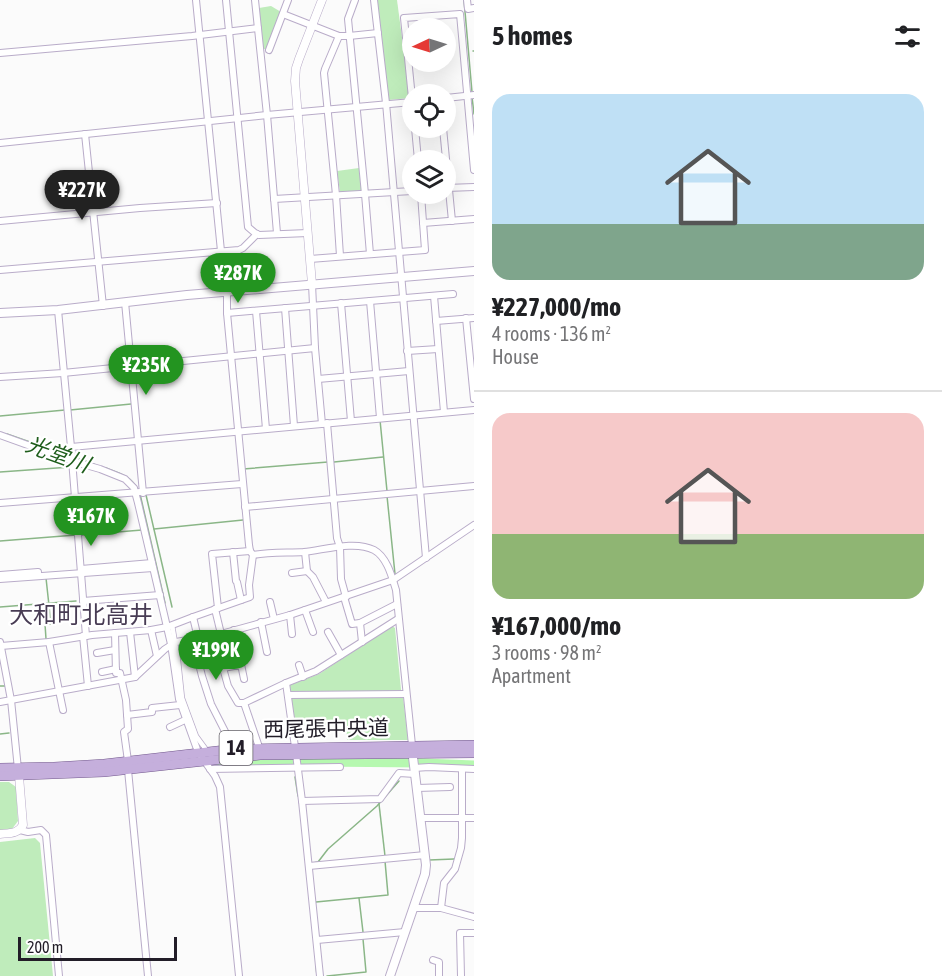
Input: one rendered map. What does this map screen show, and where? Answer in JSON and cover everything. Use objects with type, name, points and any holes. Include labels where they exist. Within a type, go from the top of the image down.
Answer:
[{"type":"main road","points":[[0,313],[58,310],[227,291],[474,271]]},
{"type":"main road","name":"西尾張中央道","points":[[414,761],[474,745]]},
{"type":"main road","name":"西尾張中央道","points":[[0,768],[19,772],[78,774],[203,755],[234,748],[259,747],[297,759]]},
{"type":"main road","name":"西尾張中央道","points":[[203,755],[414,761],[474,753]]},
{"type":"main road","points":[[390,976],[425,874],[414,761]]},
{"type":"main road","name":"西尾張中央道","points":[[0,776],[19,772]]},
{"type":"street","points":[[20,830],[22,825],[19,772],[11,700],[0,644],[49,642],[84,636],[151,630],[170,626],[250,597],[251,553],[242,484],[227,291],[196,0]]},
{"type":"street","points":[[226,0],[248,227],[257,234],[308,233]]},
{"type":"street","points":[[255,0],[278,233]]},
{"type":"street","points":[[269,50],[288,0]]},
{"type":"street","points":[[322,0],[296,68],[294,81],[310,258],[315,348],[337,538],[340,547],[341,579],[352,624],[397,604]]},
{"type":"street","points":[[355,0],[348,19],[349,36],[370,254]]},
{"type":"street","points":[[374,0],[386,103],[426,558]]},
{"type":"street","points":[[467,0],[468,9],[474,9]]},
{"type":"street","points":[[283,14],[339,36],[378,33]]},
{"type":"street","points":[[410,84],[404,18],[460,14],[471,96],[474,170]]},
{"type":"street","points":[[0,53],[258,28]]},
{"type":"street","points":[[339,36],[325,69],[340,256]]},
{"type":"street","points":[[456,97],[471,96]]},
{"type":"street","points":[[0,143],[402,101]]},
{"type":"street","points":[[85,134],[103,306]]},
{"type":"street","points":[[456,188],[474,187]]},
{"type":"street","points":[[274,200],[402,191]]},
{"type":"street","points":[[0,221],[217,203]]},
{"type":"street","points":[[310,258],[425,250],[422,204]]},
{"type":"street","points":[[449,204],[452,221]]},
{"type":"street","points":[[423,223],[474,219]]},
{"type":"street","points":[[0,270],[239,250],[257,234]]},
{"type":"street","points":[[227,313],[453,294]]},
{"type":"street","points":[[434,296],[444,412]]},
{"type":"street","points":[[370,301],[380,418]]},
{"type":"street","points":[[125,302],[138,441],[140,493],[153,565],[170,626],[182,698],[203,755]]},
{"type":"street","points":[[341,303],[351,421]]},
{"type":"street","points":[[285,308],[294,426]]},
{"type":"street","points":[[58,310],[72,458],[88,686]]},
{"type":"street","points":[[255,311],[266,429]]},
{"type":"street","points":[[466,318],[474,399]]},
{"type":"street","points":[[436,321],[474,318]]},
{"type":"street","points":[[0,377],[315,348]]},
{"type":"street","points":[[407,351],[438,349]]},
{"type":"street","points":[[318,379],[410,371]]},
{"type":"street","points":[[71,447],[474,410]]},
{"type":"street","points":[[0,435],[72,458],[124,479],[140,493]]},
{"type":"street","points":[[0,503],[242,484]]},
{"type":"street","points":[[245,507],[474,486]]},
{"type":"street","points":[[0,702],[135,677],[173,644],[221,634],[290,615],[393,580],[474,525]]},
{"type":"street","points":[[221,634],[212,554],[305,552],[340,547],[359,547],[376,551],[387,565],[393,580],[414,761]]},
{"type":"street","points":[[233,552],[236,581],[241,600]]},
{"type":"street","points":[[305,552],[307,571],[313,577],[326,602]]},
{"type":"street","points":[[0,577],[153,565]]},
{"type":"street","points":[[292,573],[307,571]]},
{"type":"street","points":[[83,601],[160,596]]},
{"type":"street","points":[[270,602],[274,619]]},
{"type":"street","points":[[305,610],[313,632]]},
{"type":"street","points":[[290,615],[292,634]]},
{"type":"street","points":[[193,617],[202,676],[211,704],[234,748]]},
{"type":"street","points":[[241,666],[223,668],[228,686],[238,703],[244,703],[316,671],[398,619]]},
{"type":"street","points":[[261,622],[267,652]]},
{"type":"street","points":[[360,622],[362,642]]},
{"type":"street","points":[[123,624],[128,632],[135,677]]},
{"type":"street","points":[[151,630],[157,656]]},
{"type":"street","points":[[234,630],[244,679]]},
{"type":"street","points":[[328,632],[342,655]]},
{"type":"street","points":[[115,633],[116,673],[120,673],[126,700],[128,729],[124,732],[148,976]]},
{"type":"street","points":[[49,642],[63,710]]},
{"type":"street","points":[[173,644],[180,705],[185,720],[220,787],[239,976]]},
{"type":"street","points":[[97,653],[115,650]]},
{"type":"street","points":[[299,665],[303,677]]},
{"type":"street","points":[[109,681],[104,671],[116,669]]},
{"type":"street","points":[[286,683],[302,801],[320,976]]},
{"type":"street","points":[[288,695],[406,694]]},
{"type":"street","points":[[244,703],[259,747]]},
{"type":"street","points":[[127,715],[152,712],[152,708],[180,705]]},
{"type":"street","points":[[170,727],[185,720]]},
{"type":"street","points":[[210,769],[297,759],[340,767]]},
{"type":"street","points":[[414,761],[429,767],[474,769]]},
{"type":"street","points":[[302,801],[380,799],[399,773],[414,761]]},
{"type":"street","points":[[441,908],[444,883],[455,869],[461,848],[462,769]]},
{"type":"street","points":[[417,788],[450,788]]},
{"type":"street","points":[[420,818],[474,818]]},
{"type":"street","points":[[0,834],[20,830],[28,832],[41,830],[46,835],[59,976]]},
{"type":"street","points":[[309,866],[424,855]]},
{"type":"street","points":[[414,908],[441,908],[474,917]]},
{"type":"street","points":[[317,940],[405,932]]},
{"type":"street","points":[[461,976],[460,933],[474,933]]},
{"type":"street","points":[[432,960],[439,962],[439,976]]},
{"type":"green space","points":[[377,0],[397,0],[402,38],[402,72],[407,72],[408,84],[402,84],[402,99],[388,100]]},
{"type":"green space","points":[[271,6],[281,12],[267,49],[262,49],[259,8]]},
{"type":"green space","points":[[359,168],[362,191],[340,192],[337,171]]},
{"type":"green space","points":[[392,626],[395,628],[400,692],[291,693],[289,691],[290,685],[319,674]]},
{"type":"green space","points":[[403,696],[408,740],[347,740],[346,725],[293,726],[290,697]]},
{"type":"green space","points":[[0,782],[9,782],[16,787],[18,821],[12,829],[0,830]]},
{"type":"green space","points":[[35,838],[40,843],[53,976],[0,976],[0,842]]},
{"type":"waterway","points":[[464,0],[472,92]]},
{"type":"waterway","points":[[472,97],[474,114]]},
{"type":"waterway","points":[[70,410],[131,404]]},
{"type":"waterway","points":[[0,416],[65,410]]},
{"type":"waterway","points":[[380,420],[387,491]]},
{"type":"waterway","name":"光堂川","points":[[7,434],[70,456]]},
{"type":"waterway","name":"光堂川","points":[[75,457],[96,465]]},
{"type":"waterway","points":[[334,462],[383,457]]},
{"type":"waterway","points":[[243,469],[328,462]]},
{"type":"waterway","points":[[0,472],[71,467]]},
{"type":"waterway","name":"光堂川","points":[[106,468],[128,478],[138,490]]},
{"type":"waterway","name":"光堂川","points":[[140,494],[165,603]]},
{"type":"waterway","points":[[146,495],[172,607]]},
{"type":"waterway","points":[[387,496],[395,574]]},
{"type":"waterway","points":[[154,529],[243,520]]},
{"type":"waterway","points":[[81,535],[142,530]]},
{"type":"waterway","points":[[0,541],[76,535]]},
{"type":"waterway","points":[[46,578],[51,624],[45,624],[46,639]]},
{"type":"waterway","points":[[0,607],[76,601]]},
{"type":"waterway","points":[[343,651],[354,644]]},
{"type":"waterway","points":[[0,686],[5,686]]},
{"type":"waterway","points":[[0,734],[9,733]]},
{"type":"waterway","name":"光堂川","points":[[219,766],[314,762],[474,765]]},
{"type":"waterway","points":[[295,777],[298,796]]},
{"type":"waterway","points":[[313,863],[318,862],[328,849],[377,806],[399,781]]},
{"type":"waterway","points":[[379,804],[385,856]]},
{"type":"waterway","points":[[429,860],[454,859]]},
{"type":"waterway","points":[[316,902],[388,895],[385,861]]},
{"type":"waterway","points":[[359,898],[363,932]]},
{"type":"waterway","points":[[327,976],[366,972],[363,939]]},
{"type":"waterway","points":[[316,965],[317,976]]},
{"type":"district","name":"大和町北高井","points":[[81,615]]}]
